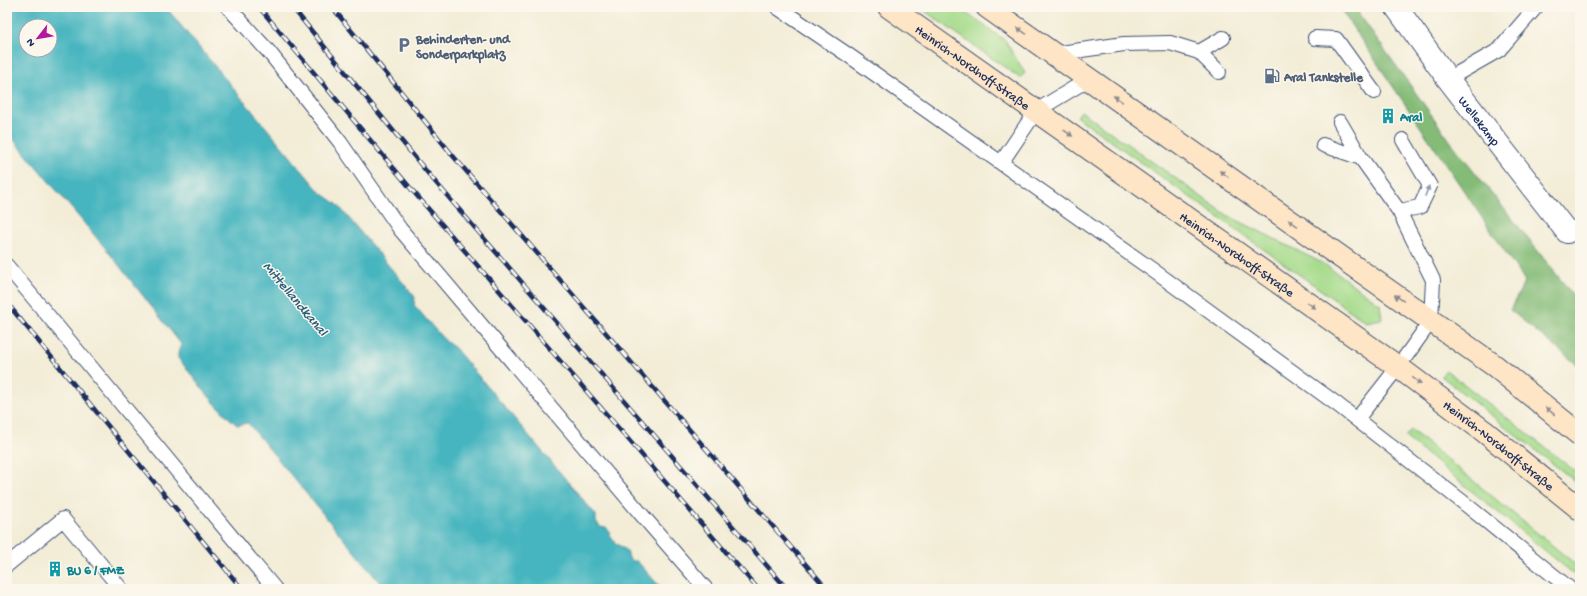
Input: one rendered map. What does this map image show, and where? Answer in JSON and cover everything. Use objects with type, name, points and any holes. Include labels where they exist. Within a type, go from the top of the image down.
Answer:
[{"type":"main road","name":"Heinrich-Nordhoff-Straße","points":[[889,7],[1398,367],[1484,432],[1580,509]]},
{"type":"main road","points":[[987,7],[1495,366],[1580,435]]},
{"type":"street","name":"Wellekamp","points":[[1396,7],[1448,79],[1573,228]]},
{"type":"lane","points":[[228,7],[269,52],[340,142],[400,229],[706,589]]},
{"type":"lane","points":[[777,7],[851,57],[1206,308],[1357,419],[1570,589]]},
{"type":"lane","points":[[1448,79],[1500,50],[1536,7]]},
{"type":"lane","points":[[1199,52],[1223,38]]},
{"type":"lane","points":[[1315,38],[1336,39],[1374,92]]},
{"type":"lane","points":[[1053,54],[1124,44],[1170,43],[1199,52],[1220,72]]},
{"type":"lane","points":[[1001,163],[1036,111],[1089,79]]},
{"type":"lane","points":[[1340,122],[1361,158],[1398,211],[1433,280],[1431,321],[1398,367],[1357,419]]},
{"type":"lane","points":[[1398,211],[1420,207],[1430,186],[1403,140]]},
{"type":"lane","points":[[1323,145],[1361,158]]},
{"type":"lane","points":[[7,266],[275,589]]},
{"type":"lane","points":[[7,565],[63,519],[122,589]]},
{"type":"green space","points":[[919,7],[957,7],[1005,40],[1025,73],[1020,78]]},
{"type":"green space","points":[[1339,7],[1354,7],[1451,142],[1580,304],[1580,367],[1510,310],[1525,281]]},
{"type":"green space","points":[[1081,111],[1227,215],[1324,264],[1380,304],[1382,319],[1366,322],[1077,117]]},
{"type":"green space","points":[[1446,370],[1580,475],[1580,485],[1441,376]]},
{"type":"green space","points":[[1411,430],[1580,568],[1580,579],[1405,437]]},
{"type":"water","name":"Mittellandkanal","points":[[7,7],[168,7],[168,10],[320,192],[337,204],[415,297],[414,305],[439,334],[454,347],[596,515],[596,521],[600,527],[607,528],[615,543],[625,549],[629,559],[632,561],[637,561],[662,589],[385,589],[248,423],[237,425],[206,393],[178,358],[181,344],[106,249],[7,132]]},
{"type":"railway","points":[[259,7],[412,190],[758,589]]},
{"type":"railway","points":[[292,7],[431,177],[787,589]]},
{"type":"railway","points":[[332,7],[454,157],[827,589]]},
{"type":"railway","points":[[7,303],[242,589]]},
{"type":"place","name":"Behinderten- und Sonderparkplatz","points":[[404,45]]},
{"type":"place","name":"Aral Tankstelle","points":[[1272,76]]},
{"type":"place","name":"Aral","points":[[1388,116]]},
{"type":"place","name":"BU 6 / FMZ","points":[[55,569]]}]
